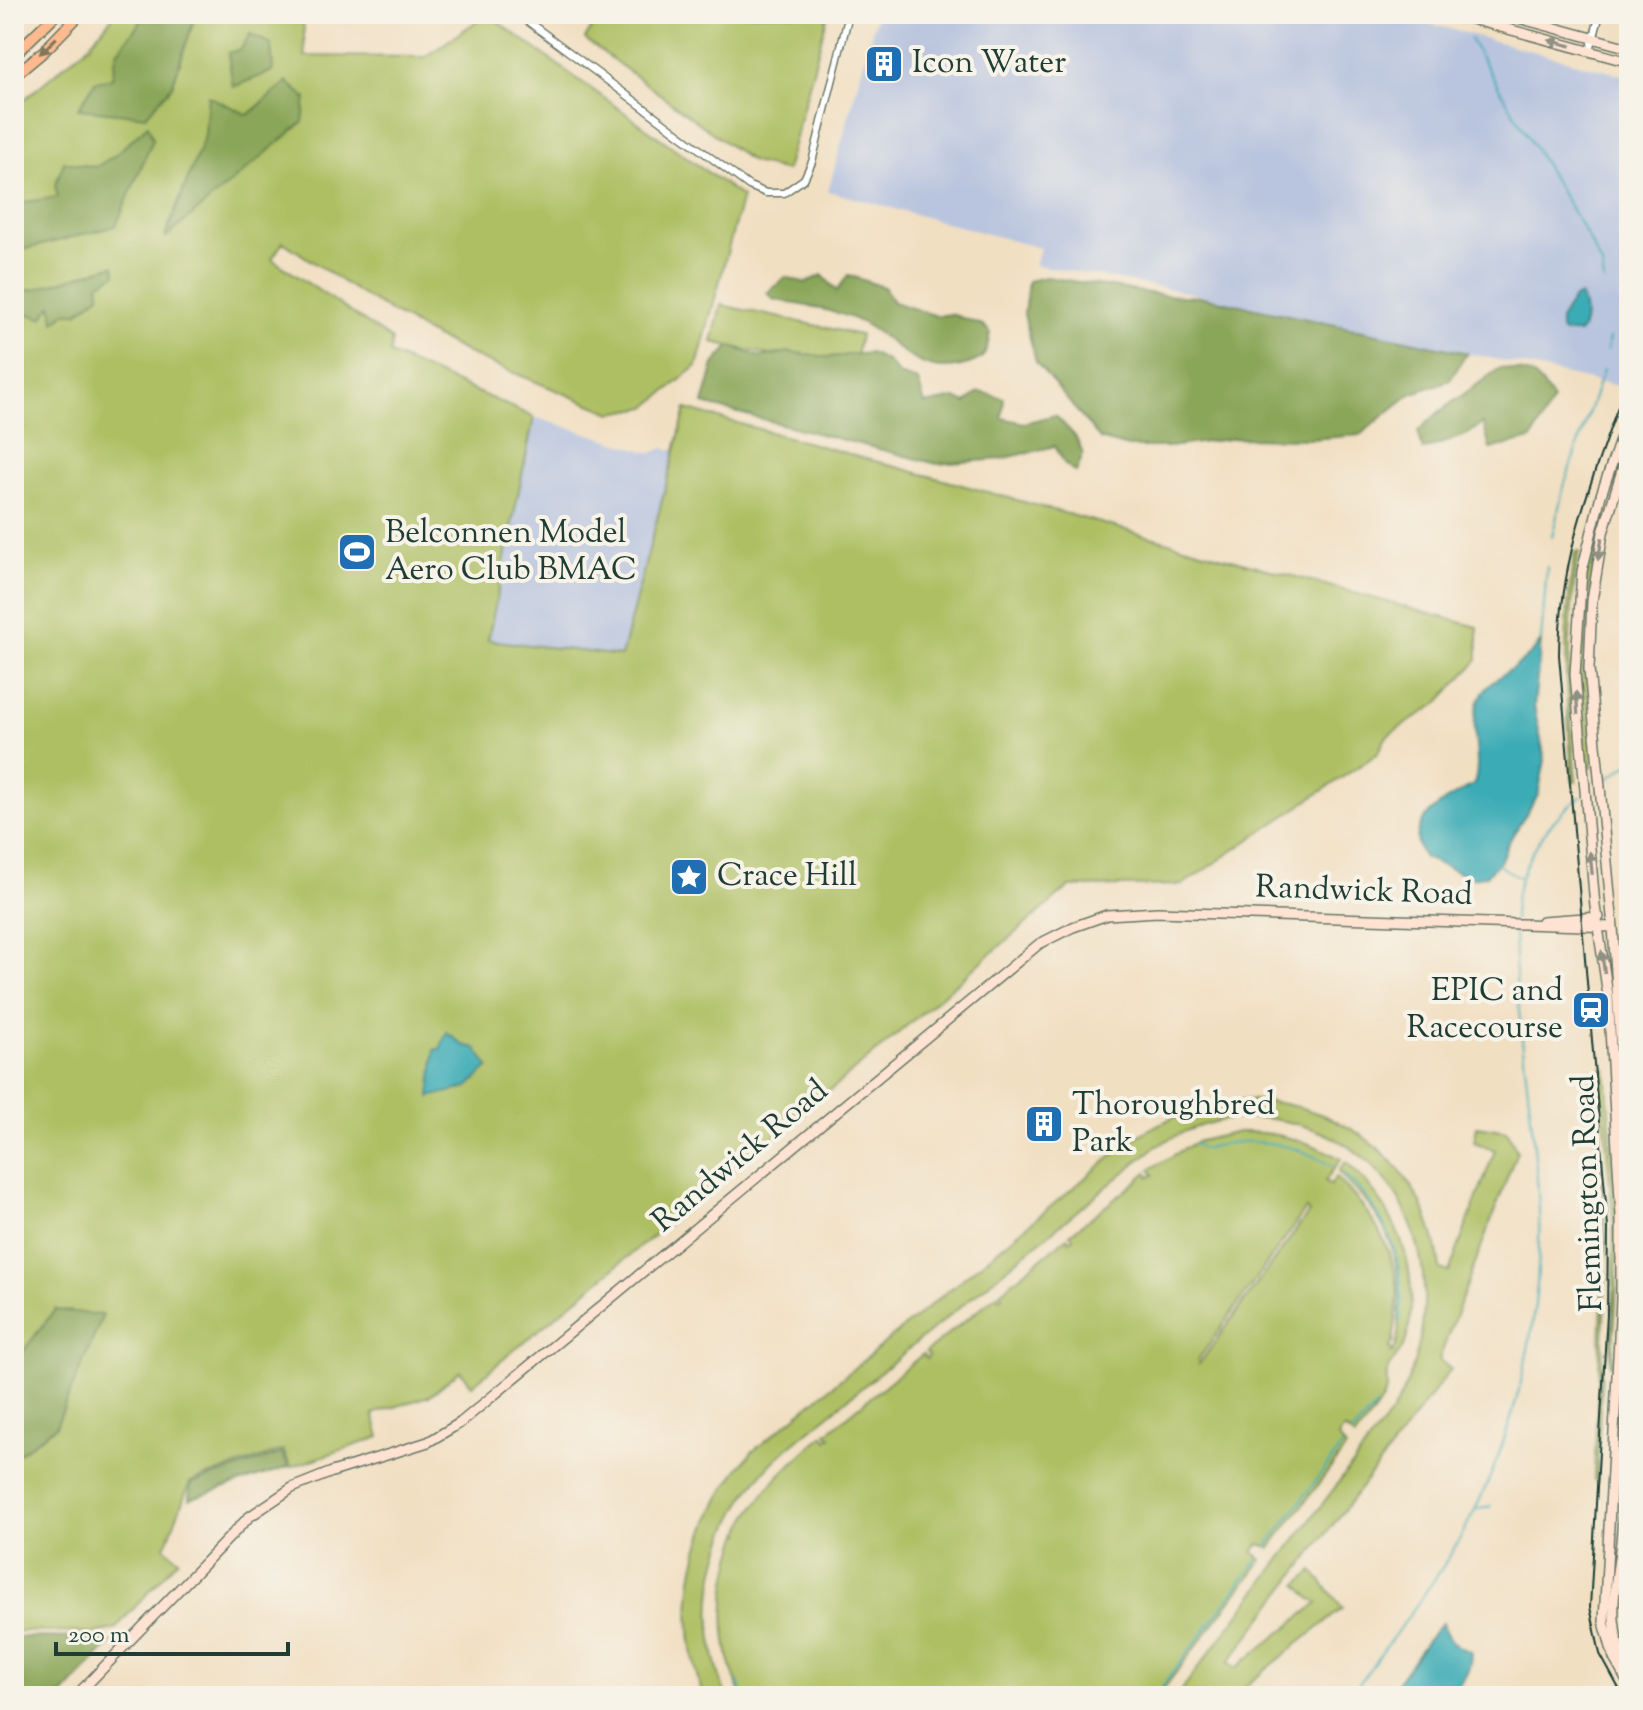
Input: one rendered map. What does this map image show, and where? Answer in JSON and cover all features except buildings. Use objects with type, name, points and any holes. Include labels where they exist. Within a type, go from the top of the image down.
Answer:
[{"type":"main road","points":[[14,55],[56,14]]},
{"type":"main road","points":[[14,76],[80,14]]},
{"type":"main road","points":[[1453,14],[1479,17],[1629,62]]},
{"type":"main road","points":[[1504,14],[1629,48]]},
{"type":"main road","name":"Flemington Road","points":[[1629,414],[1598,507],[1582,571],[1575,674],[1597,923],[1608,996],[1621,1216],[1621,1299],[1603,1609],[1614,1658],[1629,1685]]},
{"type":"main road","name":"Flemington Road","points":[[1629,447],[1603,533],[1592,601],[1589,669],[1612,922],[1629,1172]]},
{"type":"main road","name":"Randwick Road","points":[[76,1696],[249,1517],[292,1488],[428,1442],[460,1423],[1039,944],[1073,927],[1117,913],[1530,923],[1612,922]]},
{"type":"main road","points":[[1614,1126],[1626,1127]]},
{"type":"main road","name":"Flemington Road","points":[[1629,1322],[1622,1532],[1612,1603],[1617,1646],[1629,1673]]},
{"type":"street","points":[[518,14],[749,186],[775,194],[792,190],[804,179],[812,162],[849,14]]},
{"type":"street","points":[[1590,51],[1600,14]]},
{"type":"shaded area","points":[[877,14],[1394,14],[1629,77],[1629,355],[1618,386],[1181,291],[1035,265],[1040,248],[828,191]]},
{"type":"shaded area","points":[[534,417],[651,453],[665,448],[675,451],[621,656],[488,640]]},
{"type":"green space","points":[[115,14],[147,14],[117,52],[112,78],[172,86],[196,14],[298,18],[299,14],[303,14],[305,56],[425,57],[487,14],[742,197],[697,366],[647,407],[612,413],[480,359],[426,332],[283,242],[272,259],[392,340],[390,354],[534,417],[488,640],[621,656],[686,409],[1478,627],[1478,660],[1437,704],[1387,736],[1377,754],[1182,885],[1069,887],[862,1064],[472,1385],[460,1371],[429,1396],[373,1414],[380,1437],[291,1467],[283,1450],[190,1482],[165,1548],[179,1559],[115,1629],[94,1633],[14,1631],[14,1457],[56,1426],[55,1310],[14,1363],[14,310],[42,318],[52,304],[55,322],[65,313],[77,313],[99,295],[36,289],[14,292],[14,252],[115,226],[153,139],[147,126],[114,156],[96,167],[64,162],[59,197],[14,204],[14,108],[89,45]],"holes":[[[287,82],[165,236],[205,135],[248,115]]]},
{"type":"green space","points":[[147,14],[196,14],[172,86],[146,116],[78,109],[95,82],[112,78],[117,52]]},
{"type":"green space","points":[[599,14],[828,14],[786,171],[752,162],[585,39]]},
{"type":"green space","points":[[250,34],[271,44],[273,71],[233,87],[228,53],[241,49]]},
{"type":"green space","points":[[287,82],[306,98],[303,122],[165,238],[205,135],[208,96],[248,115]]},
{"type":"green space","points":[[148,125],[153,139],[116,226],[14,252],[14,204],[58,197],[55,186],[64,162],[96,167],[114,156]]},
{"type":"green space","points":[[114,265],[116,274],[99,284],[100,295],[77,313],[65,313],[54,322],[52,305],[42,318],[14,310],[14,292],[36,289]]},
{"type":"green space","points":[[822,275],[837,291],[848,275],[884,287],[893,302],[937,316],[951,314],[983,325],[990,332],[986,352],[975,362],[961,366],[929,366],[852,318],[773,299],[767,293],[786,277],[805,283]]},
{"type":"green space","points":[[1046,277],[1162,295],[1203,297],[1467,353],[1450,380],[1411,394],[1360,435],[1311,439],[1236,438],[1169,447],[1128,447],[1100,439],[1036,362],[1024,314],[1028,281]]},
{"type":"green space","points":[[721,305],[860,335],[853,374],[712,342]]},
{"type":"green space","points":[[730,346],[760,357],[789,352],[828,357],[870,353],[887,361],[899,375],[918,381],[925,404],[955,398],[966,403],[979,392],[1004,398],[1002,418],[1024,423],[1055,415],[1075,436],[1083,454],[1076,472],[1065,464],[1055,446],[1001,459],[937,464],[703,404],[714,364]]},
{"type":"green space","points":[[1500,368],[1532,375],[1553,400],[1532,439],[1490,449],[1483,423],[1468,434],[1423,450],[1418,431]]},
{"type":"green space","points":[[1629,427],[1597,540],[1587,609],[1585,655],[1593,767],[1587,768],[1581,667],[1586,584],[1600,516]]},
{"type":"green space","points":[[1575,552],[1579,552],[1572,610],[1570,667],[1576,782],[1573,782],[1566,638]]},
{"type":"green space","points":[[1600,1069],[1606,1069],[1617,1225],[1612,1365],[1613,1220]]},
{"type":"green space","points":[[1593,1070],[1607,1248],[1597,1482],[1594,1479],[1604,1256],[1590,1073]]},
{"type":"green space","points":[[1250,1100],[1286,1104],[1320,1114],[1351,1129],[1378,1148],[1401,1172],[1420,1201],[1433,1233],[1440,1269],[1449,1272],[1495,1150],[1474,1142],[1477,1126],[1507,1131],[1517,1151],[1439,1360],[1451,1369],[1229,1662],[1236,1668],[1318,1603],[1298,1585],[1313,1571],[1343,1608],[1233,1696],[1177,1696],[1392,1412],[1412,1370],[1422,1325],[1424,1281],[1415,1237],[1398,1198],[1371,1164],[1334,1138],[1288,1122],[1253,1118],[1218,1121],[1185,1131],[1154,1148],[789,1447],[764,1472],[743,1500],[728,1530],[717,1561],[711,1594],[711,1628],[716,1662],[726,1696],[703,1696],[690,1631],[694,1567],[702,1536],[715,1507],[731,1478],[752,1452],[1129,1142],[1187,1112]]},
{"type":"green space","points":[[1238,1132],[1265,1133],[1304,1142],[1341,1159],[1325,1181],[1330,1185],[1336,1177],[1357,1200],[1383,1239],[1394,1269],[1398,1299],[1390,1347],[1392,1353],[1397,1340],[1400,1302],[1395,1257],[1377,1216],[1339,1171],[1346,1162],[1364,1180],[1392,1220],[1408,1264],[1411,1312],[1407,1338],[1389,1368],[1386,1391],[1376,1409],[1355,1437],[1344,1429],[1338,1437],[1346,1448],[1270,1548],[1259,1544],[1253,1552],[1262,1560],[1158,1696],[742,1696],[734,1677],[725,1637],[725,1596],[739,1535],[766,1491],[824,1435],[827,1440],[831,1437],[827,1433],[923,1354],[926,1359],[929,1356],[926,1352],[997,1295],[999,1299],[1002,1296],[999,1293],[1067,1237],[1069,1241],[1073,1238],[1070,1234],[1147,1172],[1149,1177],[1154,1175],[1150,1169],[1196,1142]],"holes":[[[1306,1209],[1309,1212],[1199,1364],[1198,1360]]]},
{"type":"green space","points":[[55,1310],[103,1315],[56,1426],[14,1457],[14,1363]]},
{"type":"green space","points":[[282,1453],[289,1467],[189,1499],[190,1484]]},
{"type":"green space","points":[[14,1637],[93,1638],[111,1642],[62,1696],[24,1696],[14,1685]]},
{"type":"water","points":[[1580,296],[1585,315],[1582,329],[1579,333],[1564,333],[1560,329],[1560,320],[1574,298]]},
{"type":"water","points":[[1541,641],[1534,706],[1545,760],[1538,795],[1508,843],[1500,862],[1486,875],[1473,878],[1424,858],[1418,845],[1418,833],[1430,813],[1474,784],[1477,761],[1475,714],[1484,691],[1527,657]]},
{"type":"water","points":[[447,1032],[463,1045],[476,1048],[489,1067],[468,1087],[430,1097],[435,1049],[440,1049]]},
{"type":"water","points":[[1442,1623],[1452,1642],[1471,1652],[1467,1671],[1461,1681],[1448,1696],[1385,1696],[1427,1641]]},
{"type":"waterway","points":[[1470,39],[1586,234],[1602,265],[1604,282]]},
{"type":"waterway","points":[[1607,350],[1609,338]]},
{"type":"waterway","points":[[1552,537],[1564,486],[1603,370]]},
{"type":"waterway","points":[[1541,641],[1547,567]]},
{"type":"waterway","points":[[1603,782],[1629,764]]},
{"type":"waterway","points":[[1514,920],[1519,885],[1533,851],[1554,821],[1581,797]]},
{"type":"waterway","points":[[1498,865],[1521,878]]},
{"type":"waterway","points":[[1350,1696],[1431,1584],[1466,1528],[1503,1442],[1528,1351],[1539,1257],[1539,1210],[1514,926]]},
{"type":"waterway","points":[[1194,1143],[1203,1149],[1237,1142],[1269,1143],[1301,1151],[1332,1166]]},
{"type":"waterway","points":[[1343,1174],[1371,1205],[1391,1240],[1400,1278],[1400,1320]]},
{"type":"waterway","points":[[1352,1433],[1376,1406]]},
{"type":"waterway","points":[[1267,1546],[1342,1446]]},
{"type":"waterway","points":[[1477,1509],[1491,1506]]},
{"type":"waterway","points":[[1155,1696],[1258,1559]]},
{"type":"waterway","points":[[738,1682],[745,1696]]},
{"type":"tram line","points":[[1623,1696],[1600,1654],[1590,1607],[1607,1315],[1608,1227],[1559,655],[1561,617],[1573,546],[1592,479],[1629,376]]},
{"type":"place","name":"Icon Water","points":[[884,64]]},
{"type":"place","name":"Belconnen Model Aero Club BMAC","points":[[357,552]]},
{"type":"place","name":"Crace Hill","points":[[689,877]]},
{"type":"place","name":"EPIC and Racecourse","points":[[1591,1010]]},
{"type":"place","name":"Thoroughbred Park","points":[[1044,1124]]}]
